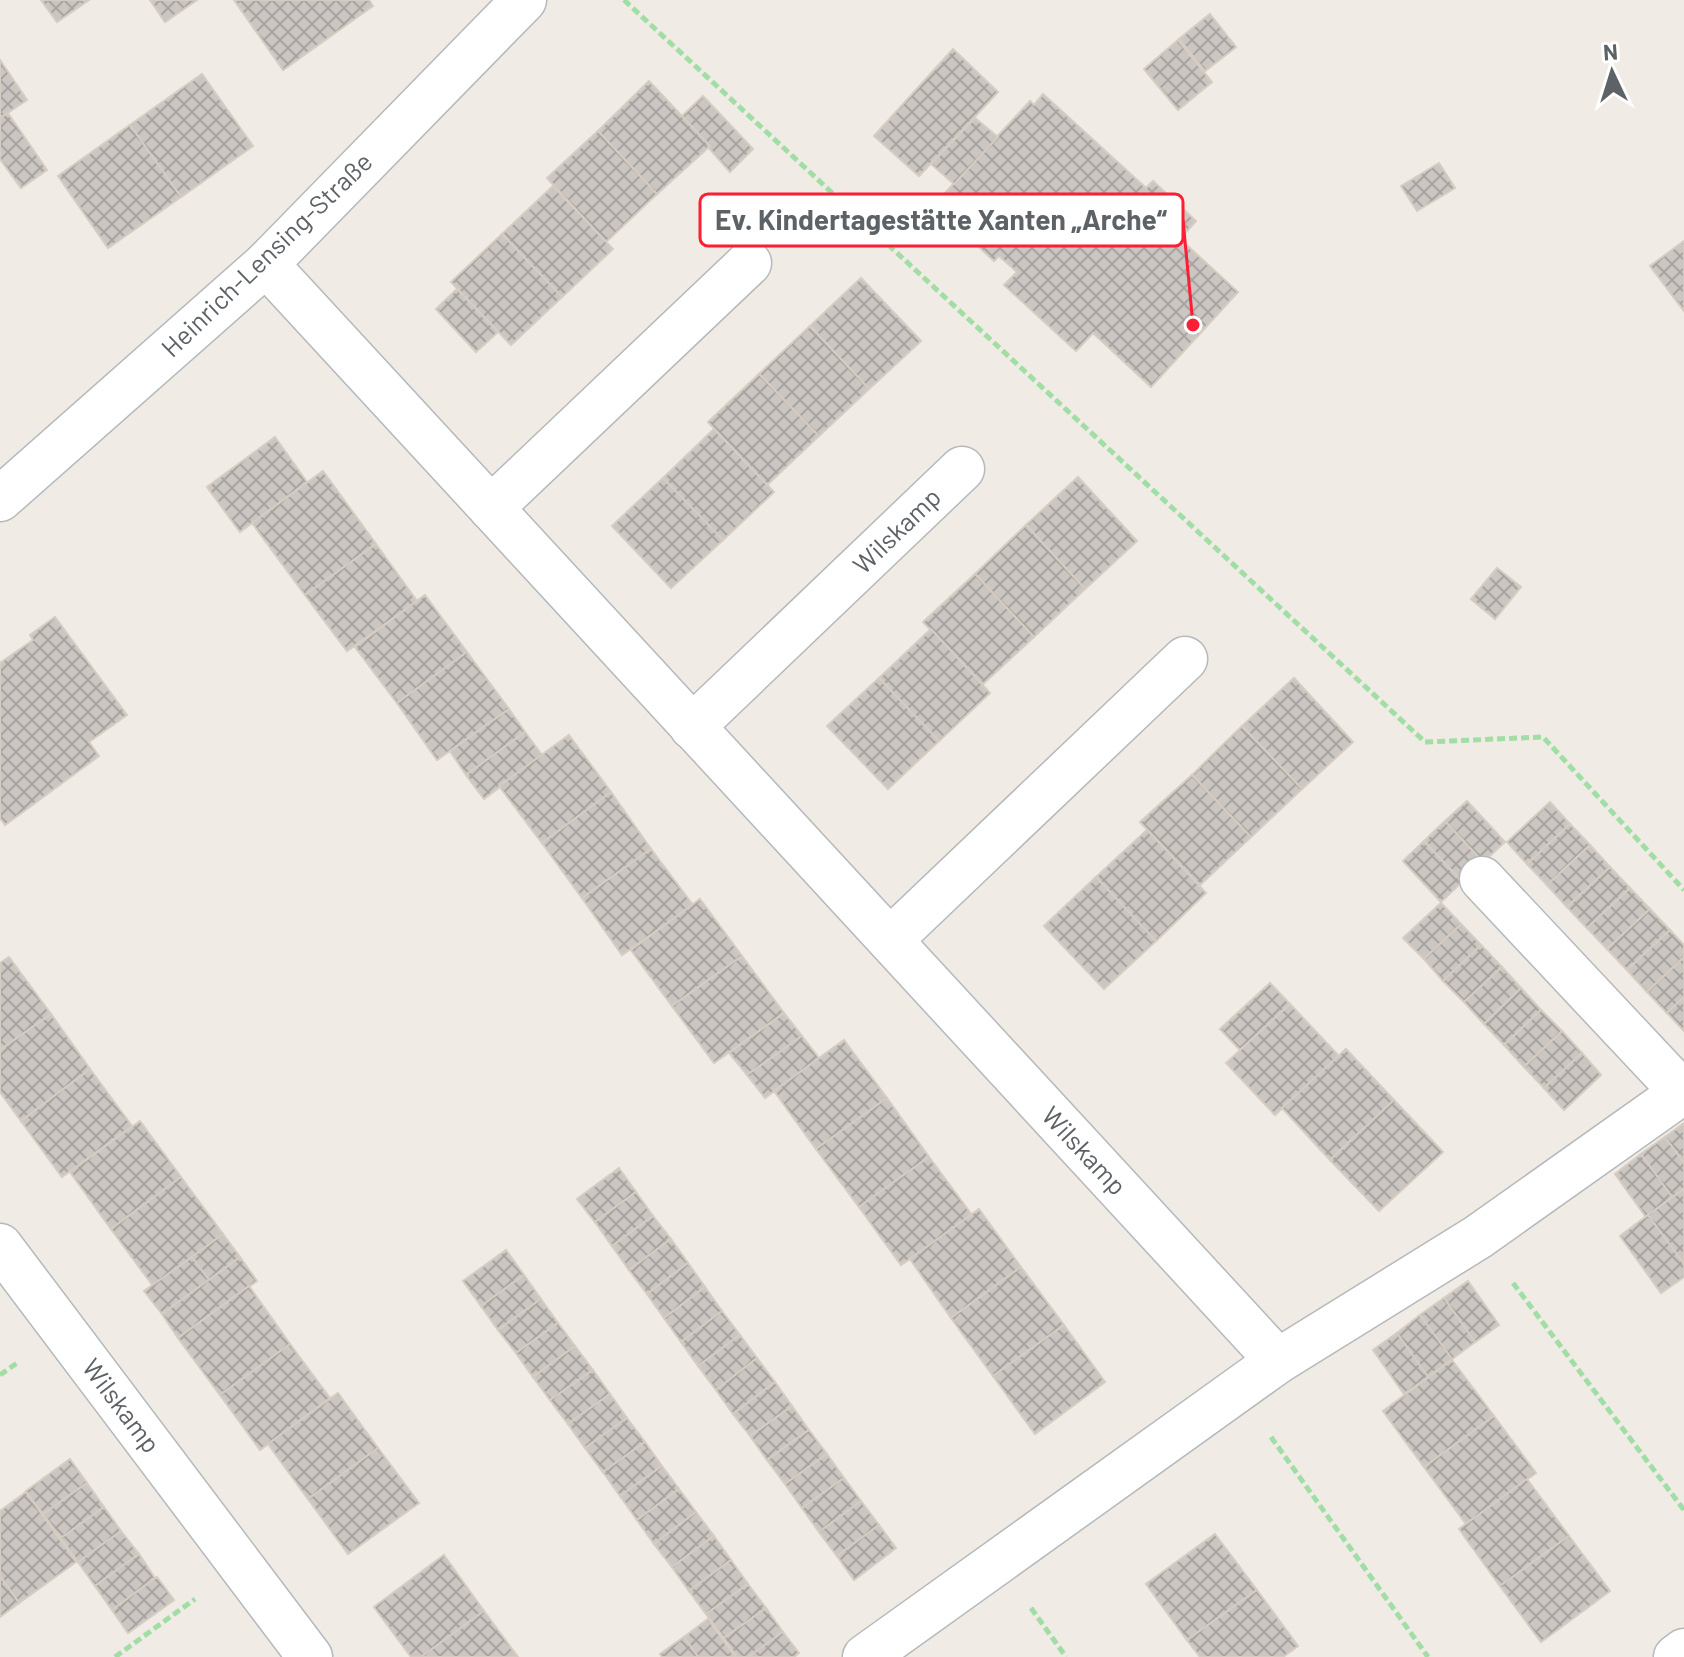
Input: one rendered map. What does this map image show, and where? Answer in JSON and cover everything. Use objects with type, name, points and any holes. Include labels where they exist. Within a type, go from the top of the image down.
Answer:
[{"type":"street","name":"Heinrich-Lensing-Straße","points":[[0,499],[266,264],[524,0]]},
{"type":"street","points":[[491,508],[749,263]]},
{"type":"street","name":"Wilskamp","points":[[266,264],[1278,1361]]},
{"type":"street","name":"Wilskamp","points":[[692,727],[962,469]]},
{"type":"street","points":[[890,940],[1185,659]]},
{"type":"street","points":[[865,1657],[1278,1361],[1478,1237],[1683,1091],[1482,879]]},
{"type":"street","name":"Wilskamp","points":[[0,1246],[310,1657]]},
{"type":"street","points":[[1676,1657],[1684,1651]]},
{"type":"path","points":[[624,0],[1425,742],[1543,737],[1684,890]]},
{"type":"path","points":[[1478,1237],[1684,1510]]},
{"type":"path","points":[[1238,1390],[1428,1657]]},
{"type":"path","points":[[115,1657],[241,1566]]},
{"type":"building","points":[[41,0],[89,0],[57,22]]},
{"type":"building","points":[[150,0],[197,0],[165,22]]},
{"type":"building","points":[[234,0],[369,0],[373,6],[283,70]]},
{"type":"building","points":[[1210,14],[1236,47],[1205,71],[1179,39]]},
{"type":"building","points":[[1178,40],[1212,82],[1178,110],[1144,69]]},
{"type":"building","points":[[953,49],[998,92],[919,176],[874,136]]},
{"type":"building","points":[[0,60],[27,100],[0,118]]},
{"type":"building","points":[[202,74],[253,146],[181,197],[130,125]]},
{"type":"building","points":[[649,81],[710,146],[657,194],[598,131]]},
{"type":"building","points":[[1043,94],[1146,188],[1153,181],[1196,221],[1180,239],[1238,292],[1151,387],[1093,333],[1076,351],[1004,285],[1017,272],[999,256],[994,261],[937,209],[947,198],[943,195],[1030,101],[1034,105]]},
{"type":"building","points":[[703,96],[753,149],[730,172],[682,116]]},
{"type":"building","points":[[8,113],[47,170],[21,188],[0,159],[0,118]]},
{"type":"building","points":[[975,118],[998,137],[954,184],[931,164]]},
{"type":"building","points":[[130,125],[181,197],[108,248],[58,176]]},
{"type":"building","points":[[598,131],[657,194],[606,242],[547,178]]},
{"type":"building","points":[[1439,163],[1455,188],[1417,211],[1401,186]]},
{"type":"building","points":[[553,186],[613,249],[562,297],[502,234]]},
{"type":"building","points":[[502,234],[562,297],[511,345],[451,282]]},
{"type":"building","points":[[1684,241],[1684,311],[1650,266]]},
{"type":"building","points":[[861,278],[921,341],[869,389],[810,326]]},
{"type":"building","points":[[457,289],[498,332],[476,352],[436,309]]},
{"type":"building","points":[[810,326],[869,389],[819,436],[759,374]]},
{"type":"building","points":[[759,374],[819,436],[767,485],[708,422]]},
{"type":"building","points":[[714,429],[774,492],[723,540],[663,478]]},
{"type":"building","points":[[275,437],[307,482],[240,532],[207,487]]},
{"type":"building","points":[[323,471],[376,544],[305,595],[252,523]]},
{"type":"building","points":[[1078,477],[1137,541],[1085,589],[1026,525]]},
{"type":"building","points":[[663,478],[723,540],[671,588],[612,526]]},
{"type":"building","points":[[1026,525],[1085,589],[1034,637],[975,574]]},
{"type":"building","points":[[376,544],[417,601],[347,651],[305,595]]},
{"type":"building","points":[[1497,568],[1521,587],[1495,619],[1471,599]]},
{"type":"building","points":[[975,574],[1034,637],[983,684],[923,622]]},
{"type":"building","points":[[425,595],[467,652],[397,703],[355,647]]},
{"type":"building","points":[[55,617],[127,715],[89,742],[99,756],[5,825],[0,818],[0,663],[33,640],[30,635]]},
{"type":"building","points":[[931,629],[990,693],[939,741],[879,678]]},
{"type":"building","points":[[467,652],[509,709],[437,760],[397,703]]},
{"type":"building","points":[[879,678],[939,741],[888,789],[827,726]]},
{"type":"building","points":[[1294,678],[1353,742],[1302,789],[1242,726]]},
{"type":"building","points":[[509,709],[525,732],[466,775],[450,751]]},
{"type":"building","points":[[1242,726],[1302,789],[1251,837],[1192,775]]},
{"type":"building","points":[[525,732],[542,755],[484,799],[466,775]]},
{"type":"building","points":[[569,735],[611,792],[542,843],[499,786]]},
{"type":"building","points":[[1192,775],[1251,837],[1200,885],[1140,822]]},
{"type":"building","points":[[611,792],[651,849],[582,898],[542,843]]},
{"type":"building","points":[[1467,801],[1505,842],[1483,862],[1445,821]]},
{"type":"building","points":[[1550,802],[1570,824],[1527,864],[1507,842]]},
{"type":"building","points":[[1445,821],[1483,862],[1462,882],[1424,841]]},
{"type":"building","points":[[1570,824],[1590,845],[1547,885],[1527,864]]},
{"type":"building","points":[[1147,830],[1206,893],[1156,941],[1096,877]]},
{"type":"building","points":[[1424,841],[1462,882],[1441,902],[1403,861]]},
{"type":"building","points":[[1590,845],[1610,867],[1567,907],[1547,885]]},
{"type":"building","points":[[651,849],[693,905],[622,955],[582,898]]},
{"type":"building","points":[[1610,867],[1630,888],[1587,928],[1567,907]]},
{"type":"building","points":[[1096,877],[1156,941],[1104,989],[1044,926]]},
{"type":"building","points":[[1630,888],[1650,909],[1607,949],[1587,928]]},
{"type":"building","points":[[700,899],[742,956],[672,1006],[631,950]]},
{"type":"building","points":[[1441,903],[1461,924],[1424,959],[1403,938]]},
{"type":"building","points":[[1650,909],[1670,930],[1627,970],[1607,949]]},
{"type":"building","points":[[1461,924],[1481,945],[1443,981],[1424,959]]},
{"type":"building","points":[[1670,930],[1684,945],[1684,957],[1647,992],[1627,970]]},
{"type":"building","points":[[1481,945],[1502,967],[1464,1002],[1443,981]]},
{"type":"building","points":[[742,956],[784,1013],[714,1063],[672,1006]]},
{"type":"building","points":[[9,957],[51,1014],[0,1050],[0,963]]},
{"type":"building","points":[[1684,957],[1684,997],[1667,1013],[1647,992]]},
{"type":"building","points":[[1502,967],[1521,988],[1484,1024],[1464,1002]]},
{"type":"building","points":[[1270,983],[1290,1004],[1240,1050],[1220,1029]]},
{"type":"building","points":[[1521,988],[1541,1010],[1504,1045],[1484,1024]]},
{"type":"building","points":[[1684,997],[1684,1031],[1667,1013]]},
{"type":"building","points":[[1290,1004],[1339,1056],[1275,1115],[1226,1063]]},
{"type":"building","points":[[1541,1010],[1562,1031],[1524,1067],[1504,1045]]},
{"type":"building","points":[[784,1013],[802,1036],[747,1075],[729,1053]]},
{"type":"building","points":[[51,1014],[90,1069],[21,1121],[0,1092],[0,1050]]},
{"type":"building","points":[[1562,1031],[1582,1053],[1544,1088],[1524,1067]]},
{"type":"building","points":[[802,1036],[819,1058],[765,1098],[747,1075]]},
{"type":"building","points":[[844,1040],[887,1098],[816,1149],[774,1091]]},
{"type":"building","points":[[1346,1049],[1394,1100],[1330,1160],[1282,1108]]},
{"type":"building","points":[[1582,1053],[1601,1075],[1564,1110],[1544,1088]]},
{"type":"building","points":[[90,1069],[132,1126],[62,1177],[21,1121]]},
{"type":"building","points":[[887,1098],[929,1157],[859,1207],[816,1149]]},
{"type":"building","points":[[1394,1100],[1443,1152],[1379,1211],[1330,1160]]},
{"type":"building","points":[[140,1121],[181,1177],[111,1229],[70,1172]]},
{"type":"building","points":[[1684,1123],[1684,1163],[1665,1137]]},
{"type":"building","points":[[1665,1137],[1684,1163],[1684,1189],[1672,1197],[1641,1154]]},
{"type":"building","points":[[1641,1154],[1672,1197],[1646,1217],[1615,1174]]},
{"type":"building","points":[[929,1157],[972,1215],[901,1265],[859,1207]]},
{"type":"building","points":[[619,1168],[636,1192],[595,1222],[577,1199]]},
{"type":"building","points":[[181,1177],[223,1234],[153,1286],[111,1229]]},
{"type":"building","points":[[1684,1189],[1684,1264],[1648,1215]]},
{"type":"building","points":[[636,1192],[653,1216],[612,1246],[595,1222]]},
{"type":"building","points":[[979,1209],[1021,1267],[951,1318],[910,1259]]},
{"type":"building","points":[[1648,1215],[1684,1264],[1684,1277],[1661,1293],[1620,1236]]},
{"type":"building","points":[[653,1216],[671,1239],[629,1270],[612,1246]]},
{"type":"building","points":[[223,1234],[240,1257],[209,1280],[192,1257]]},
{"type":"building","points":[[671,1239],[688,1263],[647,1294],[629,1270]]},
{"type":"building","points":[[506,1250],[524,1275],[481,1306],[463,1281]]},
{"type":"building","points":[[192,1257],[209,1280],[162,1314],[144,1291]]},
{"type":"building","points":[[240,1257],[257,1281],[178,1338],[162,1314]]},
{"type":"building","points":[[688,1263],[705,1287],[664,1318],[647,1294]]},
{"type":"building","points":[[1021,1267],[1064,1325],[993,1376],[951,1318]]},
{"type":"building","points":[[524,1275],[541,1299],[498,1330],[481,1306]]},
{"type":"building","points":[[1468,1281],[1499,1325],[1475,1342],[1444,1298]]},
{"type":"building","points":[[249,1286],[290,1344],[220,1395],[178,1338]]},
{"type":"building","points":[[705,1287],[722,1311],[681,1342],[664,1318]]},
{"type":"building","points":[[1444,1298],[1475,1342],[1452,1359],[1420,1315]]},
{"type":"building","points":[[541,1299],[558,1323],[516,1353],[498,1330]]},
{"type":"building","points":[[722,1311],[740,1335],[698,1366],[681,1342]]},
{"type":"building","points":[[1420,1315],[1452,1359],[1428,1377],[1397,1333]]},
{"type":"building","points":[[558,1323],[575,1346],[533,1377],[516,1353]]},
{"type":"building","points":[[1064,1325],[1105,1382],[1035,1434],[993,1376]]},
{"type":"building","points":[[1397,1333],[1428,1377],[1404,1394],[1373,1350]]},
{"type":"building","points":[[740,1335],[757,1358],[716,1390],[698,1366]]},
{"type":"building","points":[[290,1344],[330,1398],[260,1450],[220,1395]]},
{"type":"building","points":[[575,1346],[593,1370],[550,1400],[533,1377]]},
{"type":"building","points":[[757,1358],[775,1382],[733,1414],[716,1390]]},
{"type":"building","points":[[1452,1360],[1494,1416],[1424,1467],[1383,1411]]},
{"type":"building","points":[[593,1370],[610,1394],[568,1424],[550,1400]]},
{"type":"building","points":[[775,1382],[792,1406],[750,1436],[733,1414]]},
{"type":"building","points":[[338,1393],[378,1448],[308,1499],[268,1444]]},
{"type":"building","points":[[610,1394],[627,1418],[585,1448],[568,1424]]},
{"type":"building","points":[[792,1406],[809,1430],[767,1460],[750,1436]]},
{"type":"building","points":[[1494,1416],[1536,1473],[1466,1524],[1424,1467]]},
{"type":"building","points":[[627,1418],[645,1442],[603,1472],[585,1448]]},
{"type":"building","points":[[809,1430],[827,1454],[785,1484],[767,1460]]},
{"type":"building","points":[[645,1442],[662,1466],[620,1496],[603,1472]]},
{"type":"building","points":[[378,1448],[419,1503],[348,1554],[308,1499]]},
{"type":"building","points":[[827,1454],[844,1478],[802,1508],[785,1484]]},
{"type":"building","points":[[70,1459],[87,1483],[43,1514],[26,1491]]},
{"type":"building","points":[[662,1466],[679,1489],[637,1520],[620,1496]]},
{"type":"building","points":[[844,1478],[861,1501],[819,1532],[802,1508]]},
{"type":"building","points":[[1527,1479],[1569,1536],[1500,1586],[1459,1529]]},
{"type":"building","points":[[87,1483],[104,1507],[61,1538],[43,1514]]},
{"type":"building","points":[[679,1489],[696,1512],[654,1544],[637,1520]]},
{"type":"building","points":[[26,1492],[76,1562],[19,1603],[0,1576],[0,1511]]},
{"type":"building","points":[[861,1501],[879,1525],[837,1556],[819,1532]]},
{"type":"building","points":[[104,1507],[121,1531],[78,1562],[61,1538]]},
{"type":"building","points":[[696,1512],[714,1536],[672,1567],[654,1544]]},
{"type":"building","points":[[879,1525],[896,1548],[854,1580],[837,1556]]},
{"type":"building","points":[[121,1531],[139,1554],[95,1586],[78,1562]]},
{"type":"building","points":[[1215,1534],[1257,1590],[1187,1640],[1146,1584]]},
{"type":"building","points":[[714,1536],[731,1560],[689,1591],[672,1567]]},
{"type":"building","points":[[1569,1536],[1610,1591],[1541,1642],[1500,1586]]},
{"type":"building","points":[[139,1554],[155,1578],[112,1610],[95,1586]]},
{"type":"building","points":[[444,1555],[484,1611],[421,1657],[411,1657],[374,1607]]},
{"type":"building","points":[[731,1560],[748,1584],[706,1614],[689,1591]]},
{"type":"building","points":[[0,1576],[19,1603],[0,1617]]},
{"type":"building","points":[[157,1577],[174,1600],[128,1633],[112,1610]]},
{"type":"building","points":[[748,1584],[766,1608],[724,1638],[706,1614]]},
{"type":"building","points":[[1257,1590],[1298,1646],[1283,1657],[1200,1657],[1187,1640]]},
{"type":"building","points":[[766,1608],[783,1632],[748,1657],[737,1657],[724,1638]]},
{"type":"building","points":[[484,1611],[518,1657],[421,1657]]},
{"type":"building","points":[[708,1619],[735,1657],[698,1657],[684,1637]]},
{"type":"building","points":[[783,1632],[799,1653],[794,1657],[748,1657]]},
{"type":"building","points":[[684,1637],[698,1657],[662,1657],[660,1654]]},
{"type":"place","name":"Ev. Kindertagestätte Xanten „Arche“","points":[[1193,325]]}]
